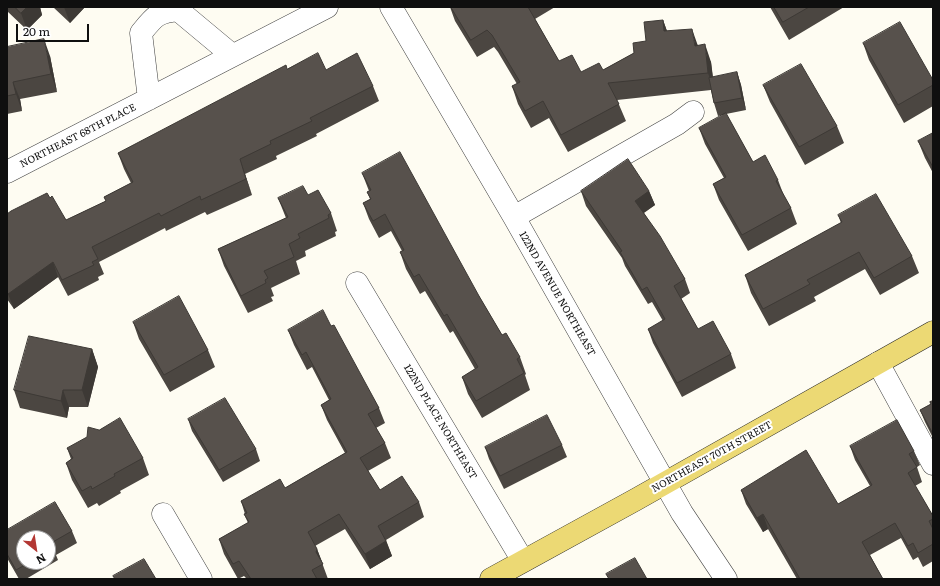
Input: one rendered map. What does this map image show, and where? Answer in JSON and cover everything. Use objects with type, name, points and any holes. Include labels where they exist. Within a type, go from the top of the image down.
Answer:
[{"type":"main road","name":"NORTHEAST 70TH STREET","points":[[491,579],[933,332]]},
{"type":"street","name":"NORTHEAST 68TH PLACE","points":[[7,172],[327,7]]},
{"type":"street","name":"122ND AVENUE NORTHEAST","points":[[391,7],[514,217],[682,513],[726,579]]},
{"type":"street","points":[[149,99],[141,33],[155,16],[163,12],[178,10],[232,55]]},
{"type":"street","points":[[514,217],[677,124],[692,112]]},
{"type":"street","name":"122ND PLACE NORTHEAST","points":[[357,283],[523,560]]},
{"type":"street","points":[[878,363],[933,464]]},
{"type":"street","points":[[163,514],[201,579]]},
{"type":"building","points":[[15,7],[27,7],[21,13]]},
{"type":"building","points":[[451,7],[528,7],[559,61],[572,55],[581,72],[599,63],[603,70],[634,53],[633,43],[646,41],[644,22],[663,20],[664,31],[692,29],[695,46],[705,44],[708,73],[608,83],[619,104],[561,135],[543,101],[525,111],[512,86],[520,82],[492,35],[487,30],[471,40]]},
{"type":"building","points":[[774,7],[809,7],[783,22]]},
{"type":"building","points":[[900,22],[933,80],[933,85],[898,105],[863,43]]},
{"type":"building","points":[[44,39],[51,74],[13,82],[16,94],[7,96],[7,47]]},
{"type":"building","points":[[318,53],[326,70],[357,53],[373,86],[310,118],[312,121],[270,141],[271,144],[240,159],[246,179],[201,200],[200,196],[161,216],[159,213],[92,247],[98,259],[92,262],[94,265],[62,280],[53,262],[8,294],[7,214],[47,193],[50,198],[52,196],[66,220],[106,201],[104,197],[133,182],[118,153],[286,65],[287,69]]},
{"type":"building","points":[[801,64],[837,126],[799,147],[763,85]]},
{"type":"building","points":[[737,72],[742,98],[714,103],[709,78]]},
{"type":"building","points":[[726,113],[753,162],[765,155],[778,180],[776,181],[791,208],[742,235],[713,184],[726,177],[699,128]]},
{"type":"building","points":[[933,133],[933,167],[918,141]]},
{"type":"building","points":[[400,152],[479,296],[502,335],[506,333],[520,357],[517,359],[524,373],[476,401],[462,377],[478,367],[447,314],[444,316],[419,274],[414,277],[400,252],[404,250],[385,214],[373,221],[363,203],[371,199],[367,192],[371,190],[362,173]]},
{"type":"building","points":[[628,159],[649,191],[635,201],[660,236],[685,279],[674,286],[698,329],[713,321],[731,354],[677,383],[648,329],[665,319],[647,287],[642,290],[620,252],[622,251],[581,191]]},
{"type":"building","points":[[303,186],[308,195],[318,190],[331,213],[328,215],[329,218],[298,234],[300,238],[289,244],[294,257],[264,271],[268,278],[265,280],[266,283],[241,296],[218,249],[288,217],[278,198]]},
{"type":"building","points":[[876,194],[912,256],[874,278],[859,252],[807,280],[810,284],[763,309],[745,275],[842,222],[838,215]]},
{"type":"building","points":[[179,296],[208,350],[164,375],[133,322]]},
{"type":"building","points":[[323,310],[331,326],[334,325],[379,408],[368,414],[385,443],[360,458],[380,490],[402,476],[419,502],[378,526],[386,541],[365,554],[339,514],[308,532],[317,549],[316,552],[323,564],[312,570],[317,579],[251,579],[239,561],[233,564],[219,539],[249,522],[244,514],[247,513],[241,501],[280,479],[285,488],[347,452],[321,405],[331,399],[306,352],[302,355],[288,330]]},
{"type":"building","points":[[29,336],[92,349],[82,390],[63,390],[61,401],[14,390]]},
{"type":"building","points":[[225,398],[256,449],[219,470],[188,419]]},
{"type":"building","points":[[933,401],[933,434],[920,410],[931,404],[930,402]]},
{"type":"building","points":[[547,415],[562,445],[500,476],[485,447]]},
{"type":"building","points":[[120,418],[143,458],[114,474],[115,476],[92,489],[91,486],[82,491],[66,463],[73,458],[67,448],[87,437],[88,427],[99,430]]},
{"type":"building","points":[[897,420],[914,451],[909,454],[917,467],[908,473],[933,516],[933,519],[929,521],[933,529],[933,544],[918,553],[913,543],[908,546],[895,523],[862,542],[883,579],[800,579],[763,514],[757,518],[741,490],[806,450],[838,504],[872,485],[850,446]]},
{"type":"building","points":[[55,502],[72,531],[56,540],[56,530],[16,530],[16,570],[7,554],[7,530]]},
{"type":"building","points":[[635,558],[647,579],[609,579],[606,574]]},
{"type":"building","points":[[144,559],[156,579],[115,579],[113,576]]}]
